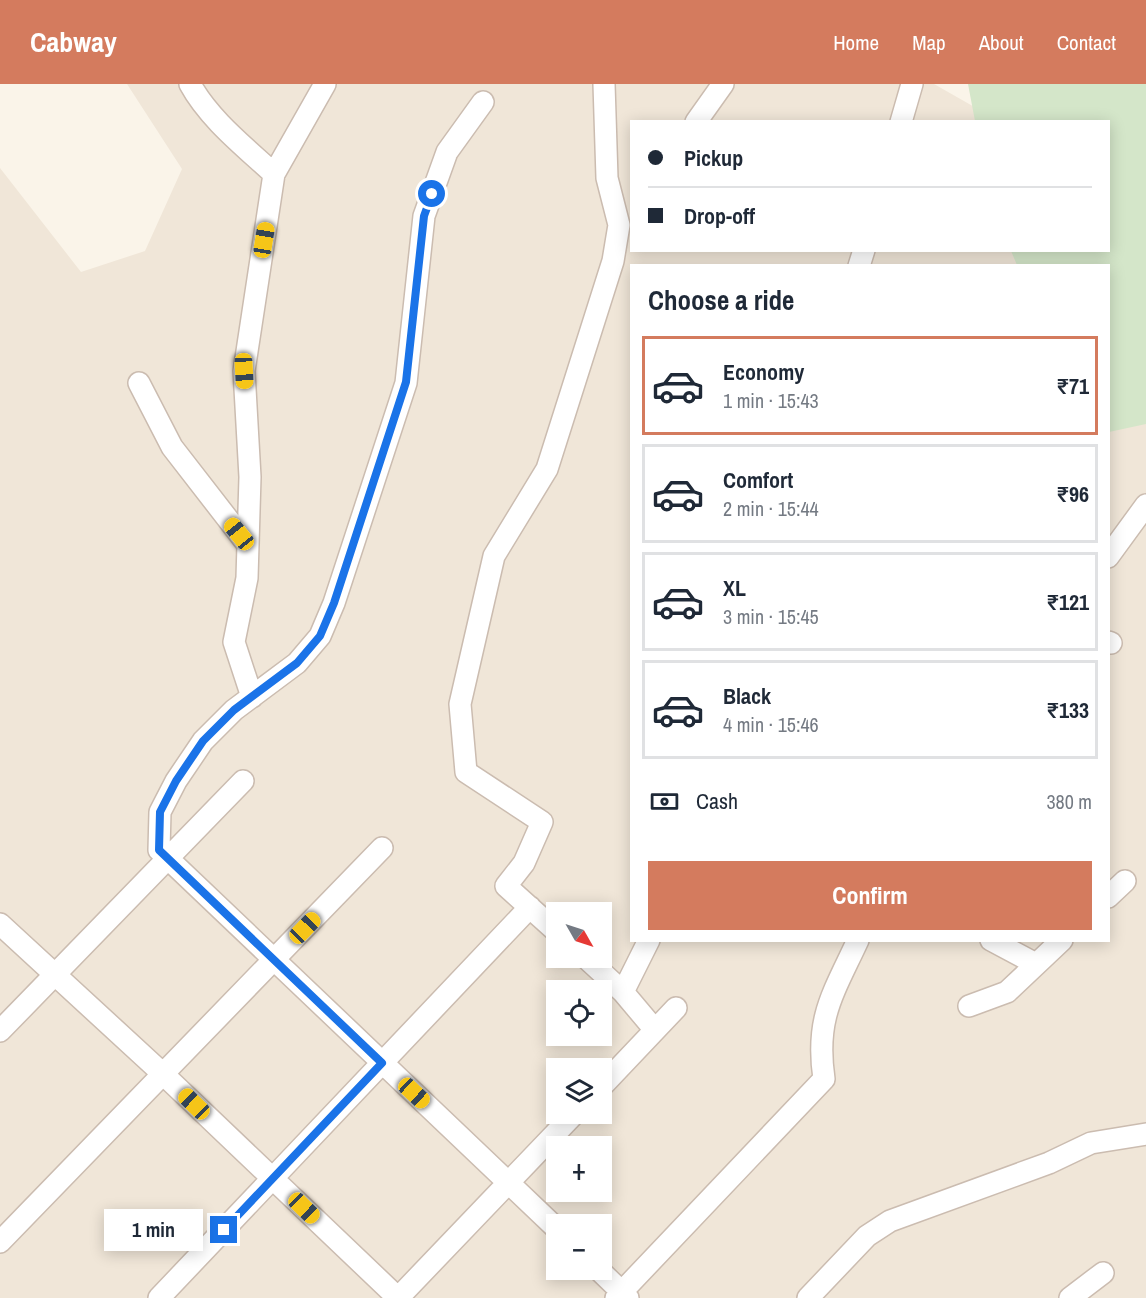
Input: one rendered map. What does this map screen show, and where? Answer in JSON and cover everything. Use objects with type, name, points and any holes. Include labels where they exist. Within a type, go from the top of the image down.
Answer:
[{"type":"street","points":[[190,84],[197,97],[227,130],[274,174]]},
{"type":"street","points":[[252,697],[234,642],[246,578],[248,545],[250,477],[244,371],[274,174],[325,84]]},
{"type":"street","points":[[546,922],[506,886],[524,863],[542,822],[466,772],[460,704],[494,556],[547,469],[613,261],[619,225],[607,178],[604,84]]},
{"type":"street","points":[[697,120],[723,84]]},
{"type":"street","points":[[902,120],[912,84]]},
{"type":"street","points":[[483,102],[447,152],[424,216],[406,382],[334,603],[320,636],[297,663],[234,710],[203,741],[176,781],[160,812],[159,850],[546,1218]]},
{"type":"street","points":[[613,261],[630,229]]},
{"type":"street","points":[[139,383],[172,447],[248,545]]},
{"type":"street","points":[[1110,554],[1146,505]]},
{"type":"street","points":[[0,1031],[243,781]]},
{"type":"street","points":[[0,1242],[382,848]]},
{"type":"street","points":[[1110,895],[1125,881]]},
{"type":"street","points":[[159,1298],[530,907]]},
{"type":"street","points":[[0,924],[163,1074],[398,1298],[565,1124]]},
{"type":"street","points":[[623,992],[648,942]]},
{"type":"street","points":[[608,1280],[622,1296],[824,1079],[820,1049],[825,1009],[857,942]]},
{"type":"street","points":[[995,942],[1036,964]]},
{"type":"street","points":[[969,1006],[1007,992],[1060,942]]},
{"type":"street","points":[[597,968],[623,992],[655,1030]]},
{"type":"street","points":[[612,1075],[676,1008]]},
{"type":"street","points":[[808,1298],[867,1236],[890,1221],[1049,1163],[1091,1143],[1146,1134]]},
{"type":"street","points":[[1070,1298],[1103,1273]]},
{"type":"shaded area","points":[[127,84],[934,84],[997,120],[630,120],[630,252],[1085,252],[1089,264],[630,264],[630,942],[1110,942],[1110,330],[1146,360],[1146,1298],[0,1298],[0,168],[81,272],[145,251],[182,169]]},
{"type":"green space","points":[[968,84],[1146,84],[1146,424],[1110,432],[1110,264],[1017,264],[1011,252],[1110,252],[1110,120],[975,120]]},
{"type":"route","points":[[224,1230],[382,1063],[159,850],[160,812],[176,781],[203,741],[234,710],[297,663],[320,636],[334,603],[406,382],[424,216],[432,194]]}]
